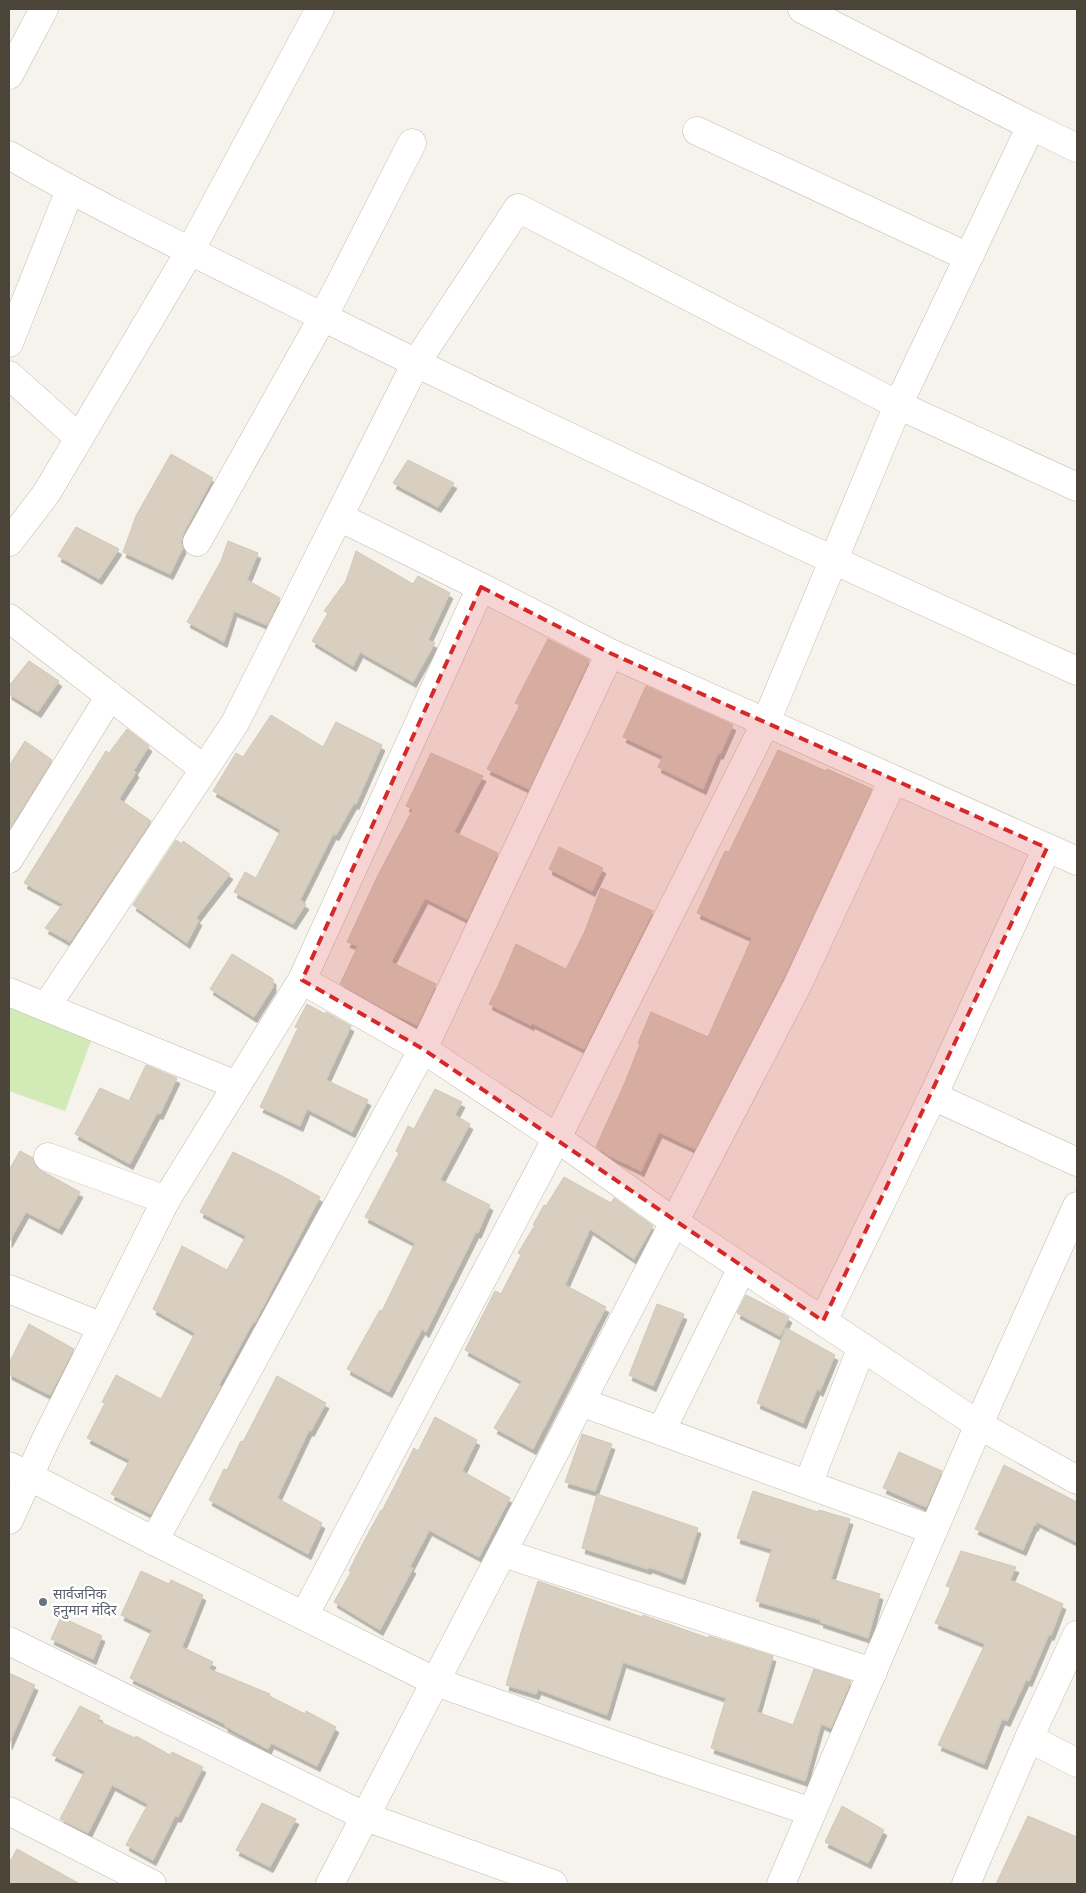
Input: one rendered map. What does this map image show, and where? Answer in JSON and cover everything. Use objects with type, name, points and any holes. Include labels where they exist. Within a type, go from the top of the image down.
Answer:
[{"type":"street","points":[[9,75],[44,9]]},
{"type":"street","points":[[9,542],[46,494],[190,251],[320,9]]},
{"type":"street","points":[[802,9],[1077,148]]},
{"type":"street","points":[[304,1616],[557,1138],[766,722],[898,405],[1032,126]]},
{"type":"street","points":[[697,131],[964,256],[971,253]]},
{"type":"street","points":[[197,542],[323,317],[412,143]]},
{"type":"street","points":[[9,155],[70,190],[416,363],[833,561],[1077,671]]},
{"type":"street","points":[[9,343],[70,190]]},
{"type":"street","points":[[46,1007],[235,722],[416,363],[518,208],[898,405],[1075,480]]},
{"type":"street","points":[[9,375],[79,438]]},
{"type":"street","points":[[339,517],[610,653],[1077,862]]},
{"type":"street","points":[[9,1520],[18,1471],[102,1327],[166,1200],[302,980],[481,588]]},
{"type":"street","points":[[11,625],[110,696],[204,769]]},
{"type":"street","points":[[154,1541],[422,1049],[610,653]]},
{"type":"street","points":[[9,859],[110,696]]},
{"type":"street","points":[[330,1884],[797,986],[893,780]]},
{"type":"street","points":[[823,1321],[934,1096],[1047,848]]},
{"type":"street","points":[[302,980],[422,1049],[557,1138],[742,1268],[978,1425],[1077,1480]]},
{"type":"street","points":[[9,992],[236,1085]]},
{"type":"street","points":[[934,1096],[1077,1162]]},
{"type":"street","points":[[48,1156],[166,1200]]},
{"type":"street","points":[[781,1884],[978,1425],[1077,1206]]},
{"type":"street","points":[[660,1431],[742,1268]]},
{"type":"street","points":[[9,1290],[102,1327]]},
{"type":"street","points":[[808,1484],[862,1347]]},
{"type":"street","points":[[581,1402],[933,1530]]},
{"type":"street","points":[[18,1471],[436,1682],[812,1812]]},
{"type":"street","points":[[503,1552],[873,1672]]},
{"type":"street","points":[[966,1884],[1029,1738],[1077,1635]]},
{"type":"street","points":[[9,1641],[366,1817],[553,1884]]},
{"type":"street","points":[[1029,1738],[1077,1763]]},
{"type":"street","points":[[9,1810],[152,1884]]},
{"type":"highlighted area","points":[[481,587],[610,653],[1047,848],[823,1321],[423,1049],[302,980]]},
{"type":"green space","points":[[9,1005],[92,1038],[65,1111],[9,1091]]},
{"type":"building","points":[[171,454],[213,478],[183,534],[181,542],[183,548],[170,574],[123,552],[136,516]]},
{"type":"building","points":[[408,460],[454,483],[438,507],[393,483]]},
{"type":"building","points":[[76,527],[119,549],[99,579],[58,556]]},
{"type":"building","points":[[228,541],[258,553],[247,580],[280,598],[267,625],[234,611],[224,642],[187,622],[221,561]]},
{"type":"building","points":[[356,551],[413,584],[418,576],[450,593],[428,640],[435,643],[413,682],[360,652],[353,666],[312,641],[328,613],[324,611],[346,581]]},
{"type":"building","points":[[548,639],[589,660],[529,789],[487,769],[520,705],[515,703]]},
{"type":"building","points":[[29,661],[59,681],[38,712],[9,694],[9,686]]},
{"type":"building","points":[[646,686],[733,725],[720,754],[718,753],[703,789],[658,767],[663,756],[623,737]]},
{"type":"building","points":[[271,715],[323,747],[336,722],[382,745],[356,804],[354,803],[336,835],[333,834],[300,900],[306,904],[293,924],[234,892],[245,872],[256,878],[281,830],[213,791],[236,753],[243,757]]},
{"type":"building","points":[[127,729],[149,746],[119,799],[151,821],[70,942],[45,928],[63,904],[24,883],[106,751],[109,753]]},
{"type":"building","points":[[25,741],[52,760],[9,830],[9,766]]},
{"type":"building","points":[[778,750],[872,789],[783,979],[695,1149],[659,1132],[641,1171],[596,1147],[626,1080],[640,1044],[638,1043],[651,1012],[708,1037],[752,938],[697,913],[725,851],[729,852]]},
{"type":"building","points":[[431,753],[483,776],[454,832],[498,853],[467,919],[425,898],[391,962],[436,984],[417,1025],[340,984],[358,946],[347,942],[378,875],[413,809],[406,806]]},
{"type":"building","points":[[176,840],[182,844],[183,841],[230,874],[196,918],[199,920],[187,943],[133,905]]},
{"type":"building","points":[[559,847],[603,868],[592,891],[549,869]]},
{"type":"building","points":[[601,888],[653,911],[584,1049],[489,1004],[516,944],[566,969],[585,931]]},
{"type":"building","points":[[232,954],[273,979],[273,987],[254,1017],[210,989]]},
{"type":"building","points":[[307,1004],[351,1026],[326,1080],[368,1100],[352,1132],[307,1109],[300,1126],[260,1107],[298,1028],[295,1027]]},
{"type":"building","points":[[146,1065],[177,1078],[160,1114],[157,1113],[130,1164],[75,1134],[100,1088],[129,1101]]},
{"type":"building","points":[[435,1089],[462,1102],[455,1115],[470,1124],[440,1180],[490,1205],[478,1233],[476,1232],[426,1332],[422,1329],[389,1392],[347,1369],[380,1310],[382,1311],[415,1243],[365,1217],[399,1153],[396,1151],[408,1126],[414,1129]]},
{"type":"building","points":[[20,1151],[33,1158],[36,1167],[80,1192],[59,1229],[26,1212],[9,1242],[9,1170]]},
{"type":"building","points":[[233,1152],[320,1197],[255,1322],[253,1322],[219,1385],[221,1386],[151,1514],[111,1494],[130,1460],[87,1438],[105,1403],[102,1402],[116,1375],[161,1399],[195,1333],[153,1309],[182,1246],[227,1270],[246,1236],[200,1212]]},
{"type":"building","points":[[564,1177],[611,1203],[614,1198],[653,1226],[634,1259],[590,1229],[565,1285],[606,1307],[533,1449],[494,1428],[522,1381],[465,1350],[495,1291],[501,1294],[521,1255],[518,1253],[535,1225],[533,1225],[544,1205],[546,1206]]},
{"type":"building","points":[[746,1295],[789,1317],[780,1336],[737,1313]]},
{"type":"building","points":[[657,1304],[684,1314],[653,1386],[629,1375]]},
{"type":"building","points":[[29,1324],[74,1349],[50,1395],[9,1374],[9,1363]]},
{"type":"building","points":[[786,1328],[835,1355],[820,1391],[817,1389],[803,1423],[757,1403]]},
{"type":"building","points":[[277,1376],[326,1403],[311,1431],[309,1430],[277,1498],[322,1523],[308,1554],[209,1500],[224,1469],[227,1470],[241,1441],[243,1442]]},
{"type":"building","points":[[435,1417],[477,1440],[462,1471],[510,1498],[479,1557],[429,1530],[410,1567],[413,1568],[380,1630],[334,1602],[414,1448],[418,1451]]},
{"type":"building","points":[[582,1434],[612,1444],[595,1491],[565,1482]]},
{"type":"building","points":[[899,1452],[942,1471],[926,1507],[883,1488]]},
{"type":"building","points":[[1004,1465],[1077,1502],[1077,1542],[1037,1522],[1023,1550],[975,1529]]},
{"type":"building","points":[[753,1491],[818,1512],[819,1510],[850,1519],[831,1579],[880,1594],[868,1638],[820,1622],[821,1620],[756,1601],[772,1549],[737,1538]]},
{"type":"building","points":[[597,1494],[698,1528],[682,1579],[649,1567],[648,1569],[582,1548]]},
{"type":"building","points":[[961,1551],[1016,1567],[1010,1580],[1063,1604],[1051,1635],[1049,1634],[1029,1681],[1026,1680],[1007,1721],[1002,1719],[984,1764],[938,1745],[985,1644],[935,1623],[951,1588],[946,1586]]},
{"type":"building","points":[[141,1571],[169,1584],[171,1580],[203,1595],[182,1647],[213,1662],[209,1669],[270,1694],[269,1696],[305,1714],[306,1711],[336,1727],[317,1766],[271,1743],[268,1749],[225,1726],[225,1724],[130,1678],[152,1630],[121,1615]]},
{"type":"building","points":[[538,1581],[642,1617],[643,1615],[708,1638],[709,1636],[773,1656],[757,1712],[793,1725],[814,1669],[851,1681],[831,1728],[821,1724],[805,1781],[711,1748],[726,1698],[623,1662],[607,1715],[538,1689],[536,1694],[506,1685]]},
{"type":"building","points":[[61,1617],[102,1636],[93,1659],[51,1639]]},
{"type":"building","points":[[9,1673],[35,1685],[9,1744]]},
{"type":"building","points":[[80,1706],[100,1716],[98,1721],[135,1738],[136,1736],[170,1755],[172,1752],[203,1767],[178,1817],[175,1816],[153,1860],[126,1845],[148,1804],[112,1785],[88,1833],[60,1819],[85,1771],[52,1755]]},
{"type":"building","points":[[262,1803],[296,1819],[270,1867],[236,1850]]},
{"type":"building","points":[[842,1806],[884,1830],[868,1863],[825,1842]]},
{"type":"building","points":[[1028,1816],[1077,1837],[1077,1884],[996,1884]]},
{"type":"building","points":[[17,1849],[80,1884],[9,1884],[9,1863]]},
{"type":"place","name":"सार्वजनिक हनुमान मंदिर","points":[[43,1602]]}]
